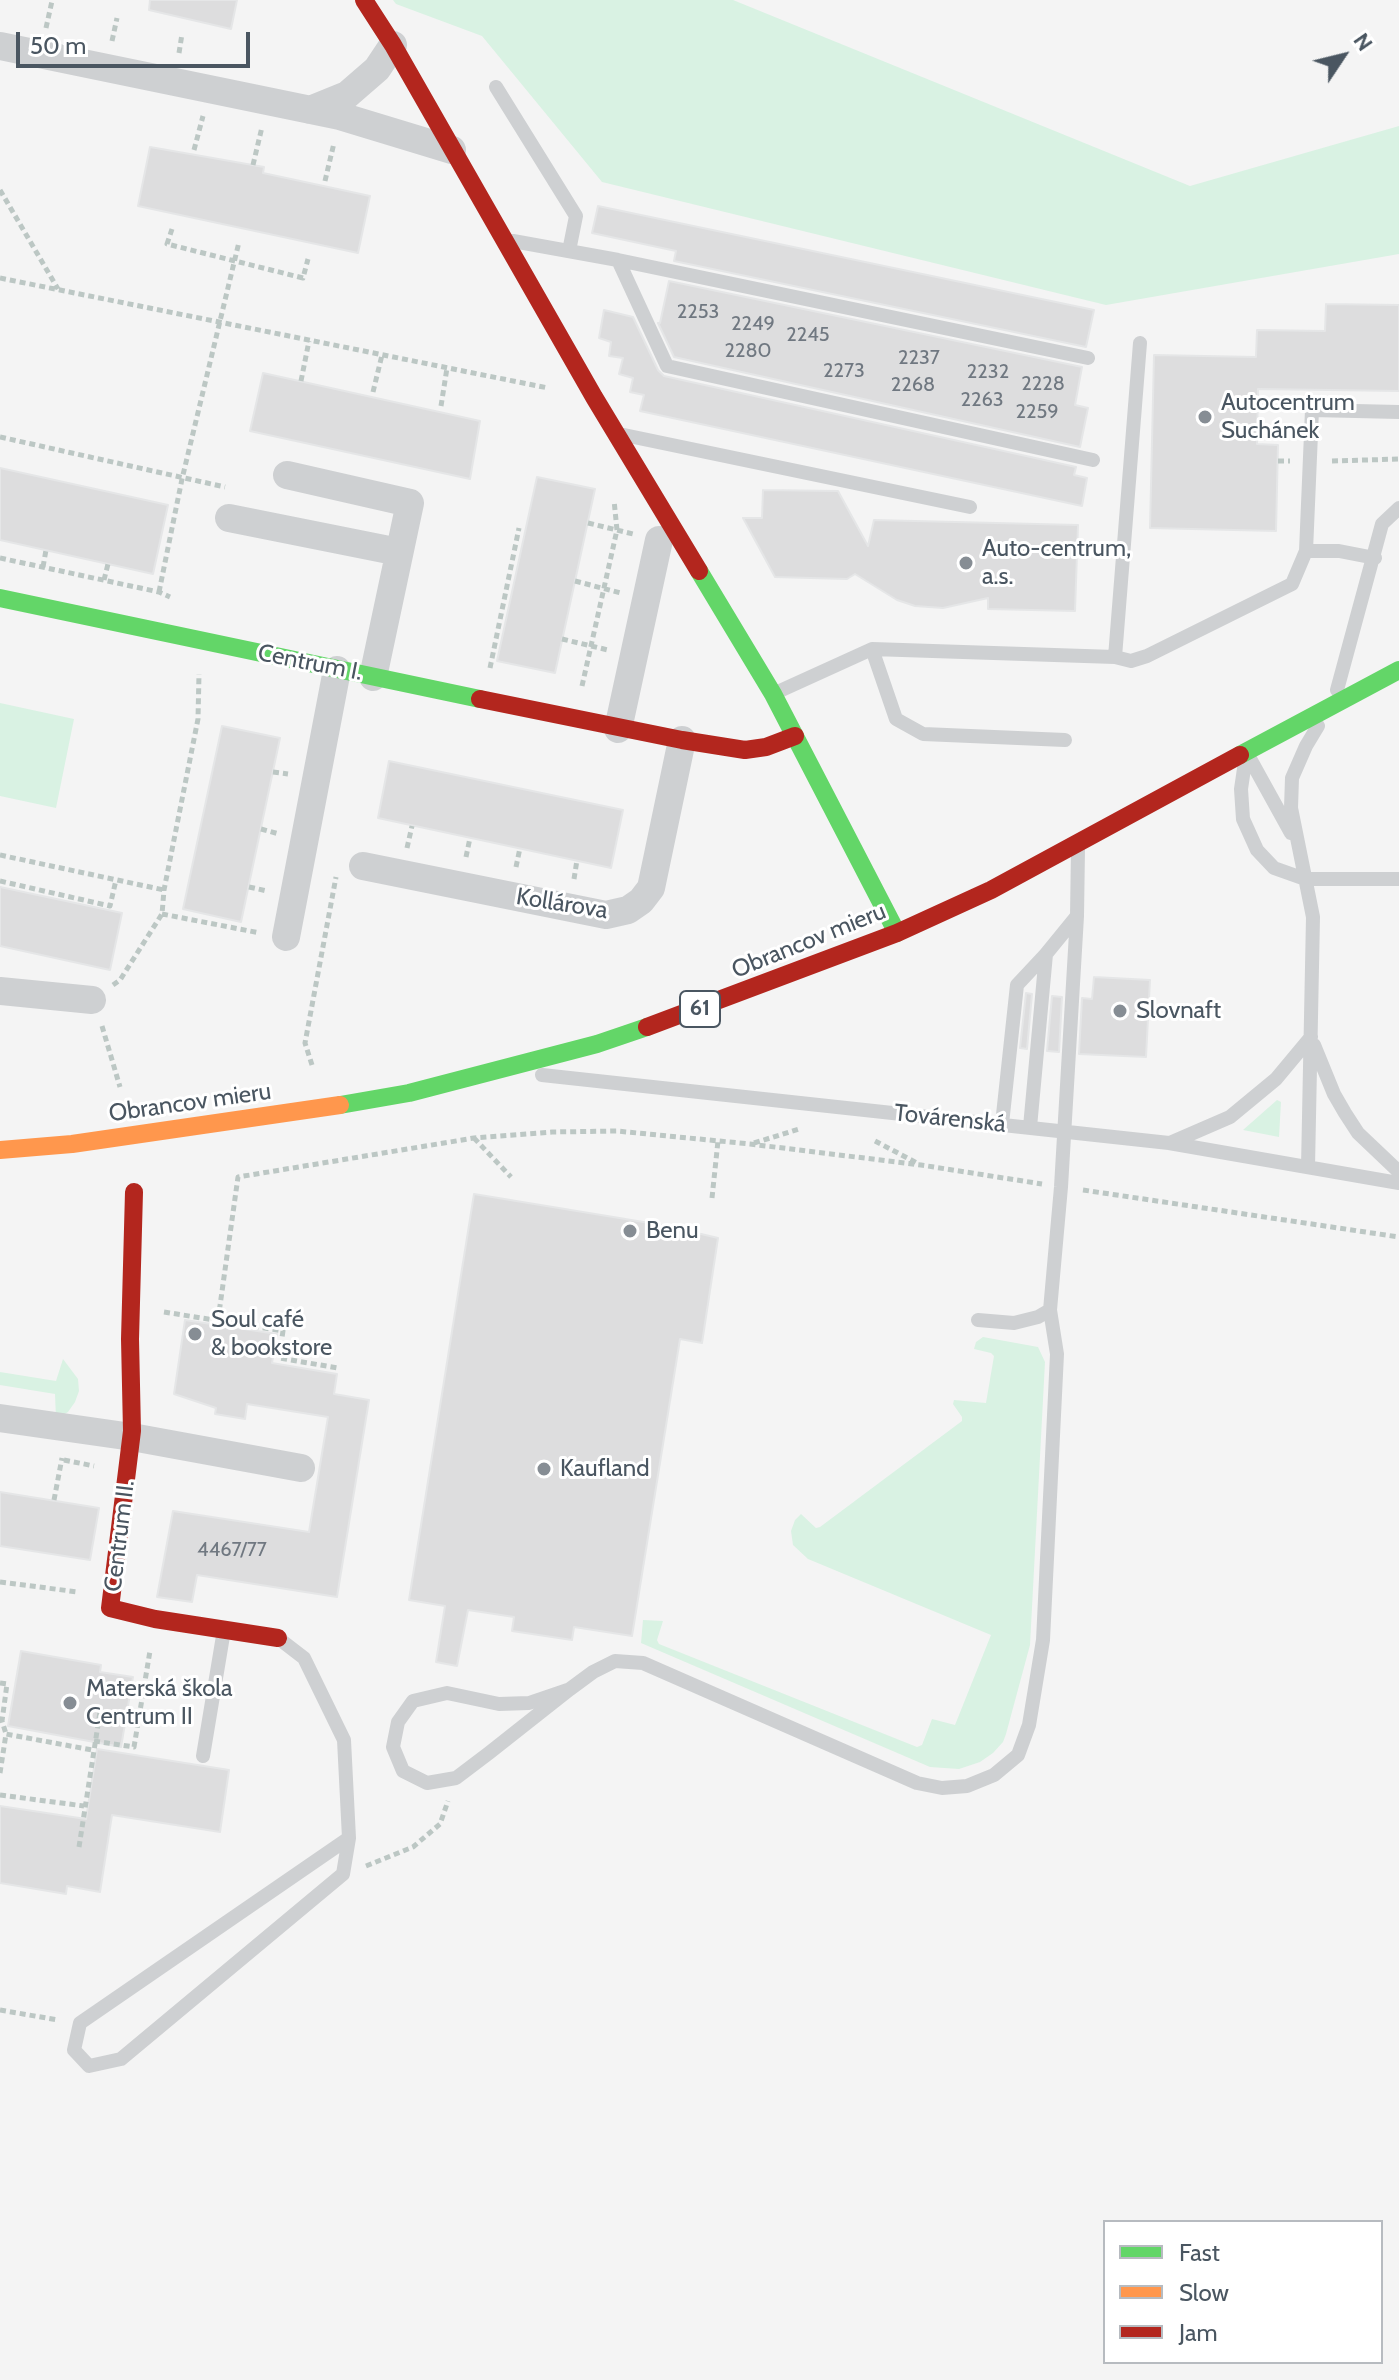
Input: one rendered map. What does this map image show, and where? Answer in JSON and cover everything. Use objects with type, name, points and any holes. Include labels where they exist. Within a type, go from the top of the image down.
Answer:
[{"type":"street","points":[[364,0],[393,45],[594,397],[773,694],[897,933]]},
{"type":"street","points":[[310,110],[347,95],[377,69],[393,45]]},
{"type":"street","points":[[0,46],[340,116],[452,150]]},
{"type":"street","name":"Centrum I.","points":[[0,598],[373,677],[410,503],[287,475]]},
{"type":"street","points":[[229,518],[399,552]]},
{"type":"street","points":[[618,729],[659,540]]},
{"type":"street","points":[[286,937],[337,670]]},
{"type":"street","name":"Obrancov mieru","points":[[0,1150],[72,1144],[321,1109],[409,1093],[597,1044],[690,1013],[897,933],[991,890],[1399,670]]},
{"type":"street","points":[[373,677],[618,729],[745,750],[766,747],[795,736]]},
{"type":"street","name":"Kollárova","points":[[363,866],[606,915],[628,910],[641,901],[651,888],[682,740]]},
{"type":"street","points":[[0,991],[92,1000]]},
{"type":"street","name":"Centrum II.","points":[[134,1192],[132,1437],[110,1608],[155,1619],[278,1638]]},
{"type":"street","points":[[0,1418],[132,1437],[301,1468]]},
{"type":"lane","points":[[496,87],[576,216],[569,251]]},
{"type":"lane","points":[[504,239],[1088,358]]},
{"type":"lane","points":[[618,260],[667,366],[1093,460]]},
{"type":"lane","points":[[1115,657],[1140,343]]},
{"type":"lane","points":[[773,694],[872,649],[1115,657],[1131,661],[1147,656],[1292,584],[1306,551],[1312,410],[1399,412]]},
{"type":"lane","points":[[616,433],[970,507]]},
{"type":"lane","points":[[1308,1167],[1313,917],[1291,808],[1292,778],[1306,746],[1333,704],[1382,524],[1399,508]]},
{"type":"lane","points":[[1306,551],[1339,551],[1375,558]]},
{"type":"lane","points":[[872,649],[896,719],[923,734],[1065,740]]},
{"type":"lane","points":[[1247,752],[1297,844]]},
{"type":"lane","points":[[1247,752],[1241,789],[1243,819],[1257,850],[1274,868],[1305,879],[1399,879]]},
{"type":"lane","points":[[570,1689],[529,1703],[499,1704],[447,1693],[413,1701],[398,1722],[393,1747],[403,1771],[427,1783],[456,1778],[593,1672],[615,1661],[643,1663],[917,1783],[942,1788],[967,1786],[994,1775],[1018,1755],[1029,1725],[1043,1640],[1057,1354],[1050,1310],[1061,1187],[1077,916],[1078,844]]},
{"type":"lane","points":[[1002,1124],[1017,985],[1077,916]]},
{"type":"lane","points":[[1030,1127],[1046,954]]},
{"type":"lane","points":[[1169,1143],[1230,1117],[1276,1079],[1311,1037]]},
{"type":"lane","points":[[1311,1037],[1334,1094],[1358,1133],[1399,1172]]},
{"type":"lane","name":"Továrenská","points":[[498,1070],[1169,1143],[1399,1183]]},
{"type":"lane","points":[[978,1320],[1014,1323],[1038,1317],[1050,1310]]},
{"type":"lane","points":[[203,1756],[224,1629]]},
{"type":"lane","points":[[278,1638],[304,1658],[344,1740],[349,1838],[343,1874],[121,2059],[89,2066],[74,2050],[80,2023],[349,1838]]},
{"type":"path","points":[[325,181],[340,116]]},
{"type":"path","points":[[0,190],[58,290]]},
{"type":"path","points":[[172,229],[167,244],[303,278],[308,259]]},
{"type":"path","points":[[169,632],[159,592],[182,479],[239,242]]},
{"type":"path","points":[[0,278],[594,397]]},
{"type":"path","points":[[301,381],[309,341]]},
{"type":"path","points":[[373,392],[382,355]]},
{"type":"path","points":[[441,406],[447,368]]},
{"type":"path","points":[[0,437],[226,487]]},
{"type":"path","points":[[1278,461],[1399,459]]},
{"type":"path","points":[[581,688],[617,530],[614,499]]},
{"type":"path","points":[[588,523],[659,540]]},
{"type":"path","points":[[487,681],[519,528]]},
{"type":"path","points":[[43,567],[46,550]]},
{"type":"path","points":[[0,558],[159,592]]},
{"type":"path","points":[[104,580],[108,564]]},
{"type":"path","points":[[575,581],[646,599]]},
{"type":"path","points":[[562,639],[633,657]]},
{"type":"path","points":[[92,1000],[120,980],[162,914],[198,719],[199,661]]},
{"type":"path","points":[[0,855],[164,890]]},
{"type":"path","points":[[312,1065],[305,1043],[340,861],[363,866]]},
{"type":"path","points":[[0,881],[110,906],[116,880]]},
{"type":"path","points":[[162,914],[323,943]]},
{"type":"path","points":[[112,1053],[120,1087]]},
{"type":"path","points":[[750,1144],[799,1129]]},
{"type":"path","points":[[218,1320],[238,1177],[474,1138],[552,1132],[617,1131],[921,1165],[1399,1237]]},
{"type":"path","points":[[474,1138],[511,1177]]},
{"type":"path","points":[[712,1198],[718,1141]]},
{"type":"path","points":[[875,1141],[921,1165]]},
{"type":"path","points":[[131,1308],[283,1331],[279,1358],[338,1368]]},
{"type":"path","points":[[54,1500],[67,1428]]},
{"type":"path","points":[[46,1457],[101,1467]]},
{"type":"path","points":[[0,1582],[112,1597]]},
{"type":"path","points":[[94,1741],[134,1747],[155,1619]]},
{"type":"path","points":[[0,1683],[7,1684],[2,1721],[6,1734],[0,1773]]},
{"type":"path","points":[[79,1847],[100,1712]]},
{"type":"path","points":[[6,1734],[92,1750]]},
{"type":"path","points":[[339,1877],[413,1847],[431,1832],[440,1824],[456,1778]]},
{"type":"path","points":[[0,1795],[84,1806]]},
{"type":"path","points":[[0,2010],[80,2023]]},
{"type":"green space","points":[[393,0],[733,0],[1190,186],[1399,126],[1399,254],[1106,305],[602,182],[482,36],[396,4]]},
{"type":"green space","points":[[0,703],[74,719],[56,808],[0,796]]},
{"type":"green space","points":[[1277,1100],[1281,1102],[1279,1137],[1243,1130]]},
{"type":"green space","points":[[983,1337],[1038,1347],[1045,1362],[1030,1645],[1006,1734],[993,1753],[980,1762],[959,1769],[930,1767],[641,1643],[643,1620],[663,1621],[657,1640],[659,1644],[917,1747],[922,1745],[932,1719],[955,1725],[991,1635],[808,1559],[793,1545],[791,1531],[801,1514],[816,1528],[820,1527],[962,1421],[954,1400],[986,1403],[994,1356],[974,1349],[976,1342]]},
{"type":"green space","points":[[63,1359],[78,1379],[79,1391],[68,1412],[56,1419],[55,1394],[0,1385],[0,1372],[56,1381]]},
{"type":"building","points":[[150,0],[237,0],[231,29],[149,10]]},
{"type":"building","points":[[150,147],[264,167],[263,173],[370,196],[358,253],[138,206]]},
{"type":"building","points":[[598,206],[1094,310],[1086,347],[674,261],[676,251],[592,233]]},
{"type":"building","points":[[669,281],[1082,367],[1075,405],[1088,408],[1080,447],[674,357],[658,323]]},
{"type":"building","name":"Autocentrum Suchánek","points":[[1326,304],[1399,305],[1399,391],[1258,389],[1257,444],[1278,445],[1276,531],[1150,528],[1154,355],[1256,357],[1257,330],[1325,331]]},
{"type":"building","points":[[604,310],[633,317],[658,370],[664,376],[1076,467],[1074,475],[1087,478],[1082,506],[640,411],[644,395],[630,392],[633,378],[619,374],[623,358],[609,356],[611,342],[599,338]]},
{"type":"building","points":[[263,373],[480,421],[470,479],[250,431]]},
{"type":"building","points":[[0,468],[168,505],[153,574],[0,540]]},
{"type":"building","points":[[537,477],[595,489],[555,673],[497,661]]},
{"type":"building","points":[[763,490],[838,491],[868,546],[874,520],[1078,525],[1075,611],[988,609],[988,598],[943,608],[915,606],[897,600],[855,574],[847,579],[775,577],[743,518],[762,518]]},
{"type":"building","points":[[222,726],[280,738],[241,922],[183,909]]},
{"type":"building","points":[[389,761],[623,810],[611,868],[378,818]]},
{"type":"building","points":[[0,887],[122,913],[110,970],[0,946]]},
{"type":"building","name":"Slovnaft","points":[[1094,977],[1150,980],[1146,1057],[1079,1054],[1082,998],[1092,999]]},
{"type":"building","points":[[1026,993],[1032,994],[1027,1049],[1020,1048]]},
{"type":"building","points":[[1052,996],[1062,997],[1059,1052],[1047,1051]]},
{"type":"building","name":"Kaufland","points":[[474,1194],[698,1231],[718,1238],[702,1343],[680,1339],[632,1636],[574,1627],[572,1640],[512,1631],[514,1617],[468,1610],[457,1666],[436,1662],[445,1606],[409,1600]]},
{"type":"building","points":[[185,1320],[277,1334],[272,1363],[337,1374],[334,1394],[369,1400],[337,1597],[197,1575],[192,1602],[157,1597],[173,1511],[309,1532],[328,1417],[247,1404],[245,1419],[215,1414],[216,1408],[174,1394]]},
{"type":"building","points":[[0,1492],[99,1508],[90,1560],[0,1546]]},
{"type":"building","name":"Materská škola Centrum II","points":[[21,1651],[101,1665],[100,1672],[133,1677],[121,1747],[8,1726]]},
{"type":"building","points":[[97,1749],[229,1770],[220,1832],[112,1815],[100,1892],[67,1886],[66,1894],[0,1883],[0,1806],[86,1819]]},
{"type":"traffic: fast","points":[[699,571],[773,694],[897,933]]},
{"type":"traffic: fast","points":[[0,598],[480,699]]},
{"type":"traffic: fast","points":[[1240,755],[1399,670]]},
{"type":"traffic: fast","points":[[340,1105],[409,1093],[597,1044],[647,1027]]},
{"type":"traffic: slow","points":[[0,1150],[72,1144],[340,1105]]},
{"type":"traffic: jam","points":[[364,0],[393,45],[594,397],[699,571]]},
{"type":"traffic: jam","points":[[480,699],[745,750],[766,747],[795,736]]},
{"type":"traffic: jam","points":[[647,1027],[897,933],[991,890],[1240,755]]},
{"type":"traffic: jam","points":[[134,1192],[130,1339],[132,1431],[110,1608],[155,1619],[278,1638]]},
{"type":"place","name":"Autocentrum Suchánek","points":[[1205,417]]},
{"type":"place","name":"Auto-centrum, a.s.","points":[[966,563]]},
{"type":"place","name":"Slovnaft","points":[[1120,1011]]},
{"type":"place","name":"Benu","points":[[630,1231]]},
{"type":"place","name":"Soul café & bookstore","points":[[195,1334]]},
{"type":"place","name":"Kaufland","points":[[544,1469]]},
{"type":"place","name":"Materská škola Centrum II","points":[[70,1703]]}]
